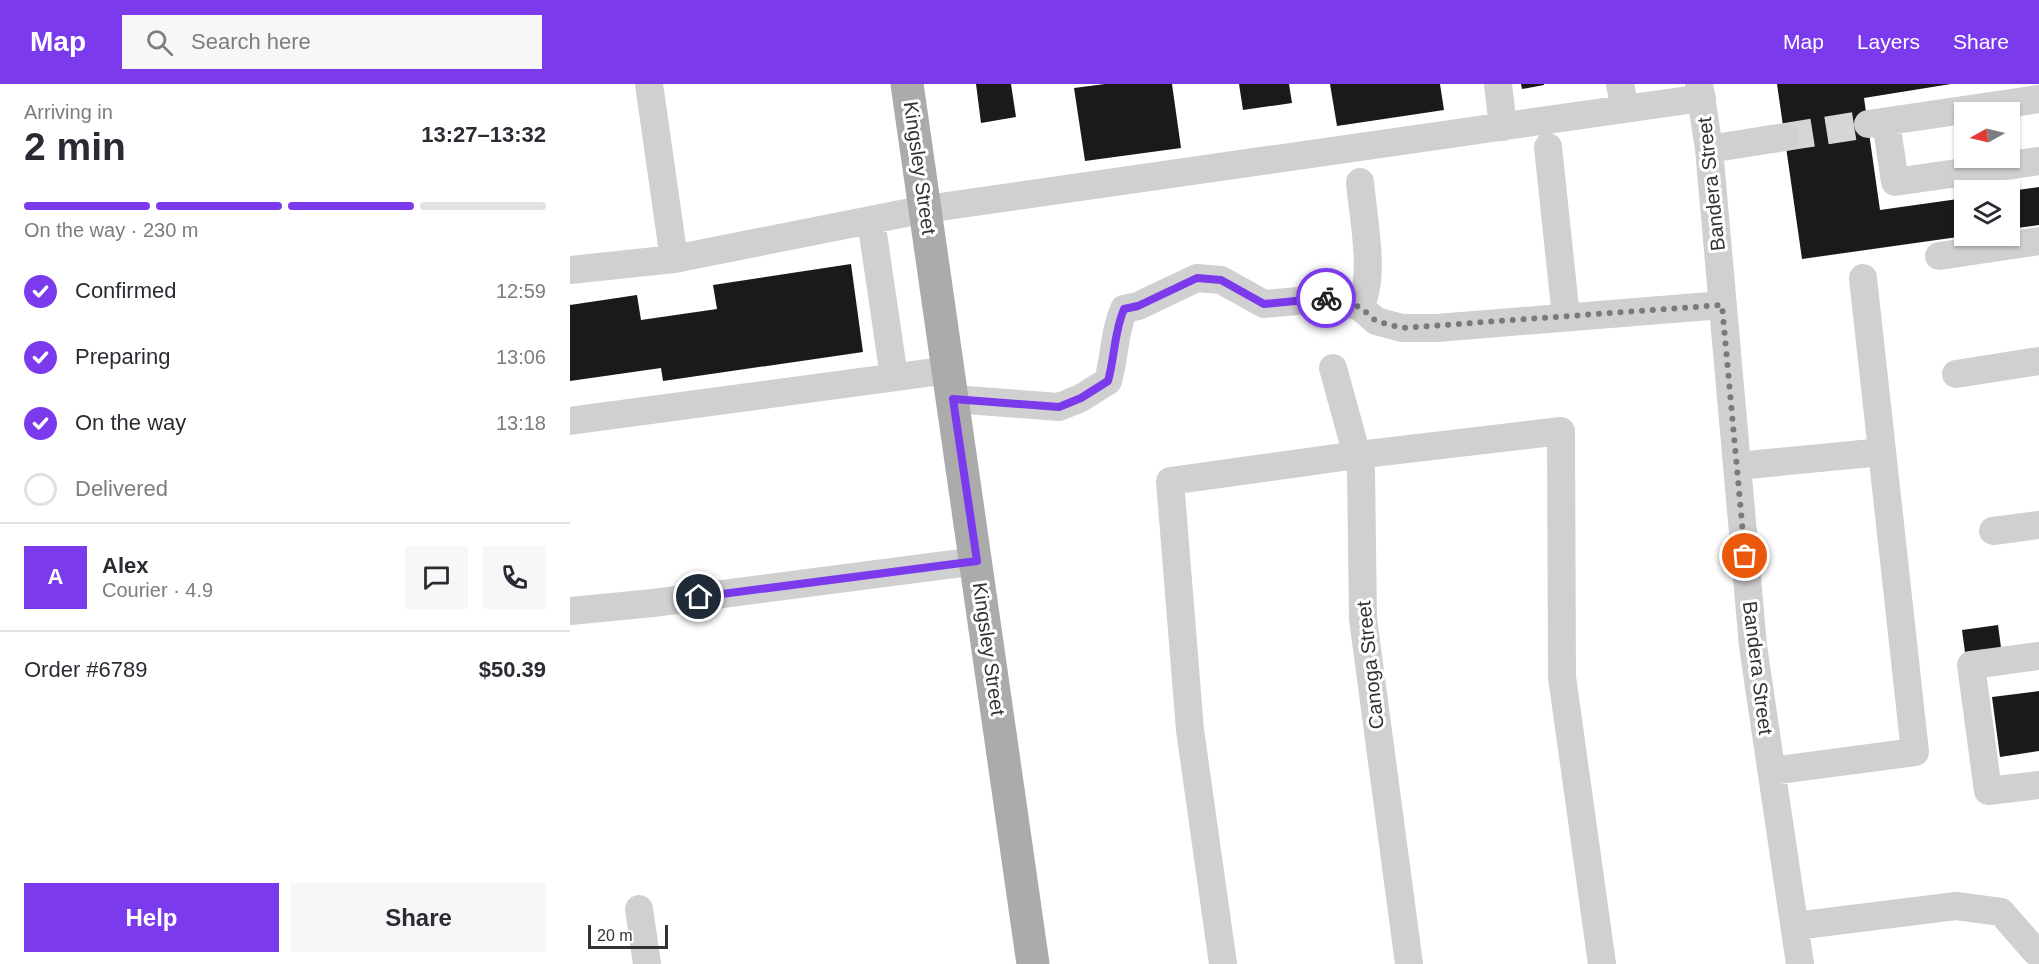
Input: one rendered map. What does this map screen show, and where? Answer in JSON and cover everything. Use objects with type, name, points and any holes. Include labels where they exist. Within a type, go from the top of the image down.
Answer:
[{"type":"main road","name":"Kingsley Street","points":[[908,84],[1033,964]]},
{"type":"street","points":[[649,84],[674,259]]},
{"type":"street","points":[[1498,84],[1503,127]]},
{"type":"street","points":[[570,270],[674,259],[926,209],[1503,127],[1623,97],[1701,91]]},
{"type":"street","name":"Bandera Street","points":[[1701,91],[1709,149],[1753,646],[1800,964]]},
{"type":"street","points":[[2039,99],[1877,123],[1895,182],[2039,161]]},
{"type":"street","points":[[1709,149],[1785,137]]},
{"type":"street","points":[[1548,147],[1566,317]]},
{"type":"street","points":[[1360,182],[1368,275],[1366,295],[1360,307]]},
{"type":"street","points":[[871,220],[894,377]]},
{"type":"street","points":[[1939,256],[2039,241]]},
{"type":"street","points":[[570,421],[894,377],[951,384],[1059,407],[1081,398],[1108,381],[1114,357],[1115,330],[1124,309],[1138,306],[1197,278],[1221,280],[1264,304],[1330,298],[1360,307],[1376,321],[1402,328],[1722,305]]},
{"type":"street","points":[[1772,771],[1915,752],[1863,278]]},
{"type":"street","points":[[1956,374],[2039,362]]},
{"type":"street","name":"Canoga Street","points":[[1333,368],[1360,470],[1363,619],[1409,964]]},
{"type":"street","points":[[1223,964],[1190,730],[1170,481],[1357,454],[1561,431],[1562,677],[1602,964]]},
{"type":"street","points":[[1737,466],[1882,452]]},
{"type":"street","points":[[1994,531],[2039,525]]},
{"type":"street","points":[[570,611],[977,561]]},
{"type":"street","points":[[2039,656],[1971,665],[1988,791],[2039,785]]},
{"type":"street","points":[[1795,926],[1956,906],[2001,912],[2036,952]]},
{"type":"street","points":[[639,909],[647,964]]},
{"type":"building","points":[[976,84],[1011,84],[1016,117],[981,123]]},
{"type":"building","points":[[1105,84],[1172,84],[1181,148],[1085,161],[1074,88]]},
{"type":"building","points":[[1239,84],[1289,84],[1292,103],[1243,110]]},
{"type":"building","points":[[1330,84],[1440,84],[1444,110],[1337,126]]},
{"type":"building","points":[[1521,84],[1544,84],[1544,85],[1522,89]]},
{"type":"building","points":[[1777,84],[1951,84],[1864,98],[1880,210],[1954,200],[1954,238],[1802,259]]},
{"type":"building","points":[[2039,187],[2039,225],[2020,228],[2020,190]]},
{"type":"building","points":[[851,264],[863,352],[663,381],[661,368],[570,381],[570,305],[637,295],[641,320],[717,309],[713,285]]},
{"type":"building","points":[[1998,625],[2002,655],[1966,660],[1962,630]]},
{"type":"building","points":[[2039,691],[2039,751],[2000,757],[1992,697]]},
{"type":"tunnel","points":[[1785,137],[1868,124]]},
{"type":"way so far","points":[[1326,298],[1360,307],[1376,321],[1402,328],[1437,328],[1722,305],[1745,556]]},
{"type":"route","points":[[699,597],[977,561],[953,399],[1059,407],[1081,398],[1108,381],[1114,357],[1115,330],[1124,309],[1138,306],[1197,278],[1221,280],[1247,297],[1264,304],[1326,298]]}]
